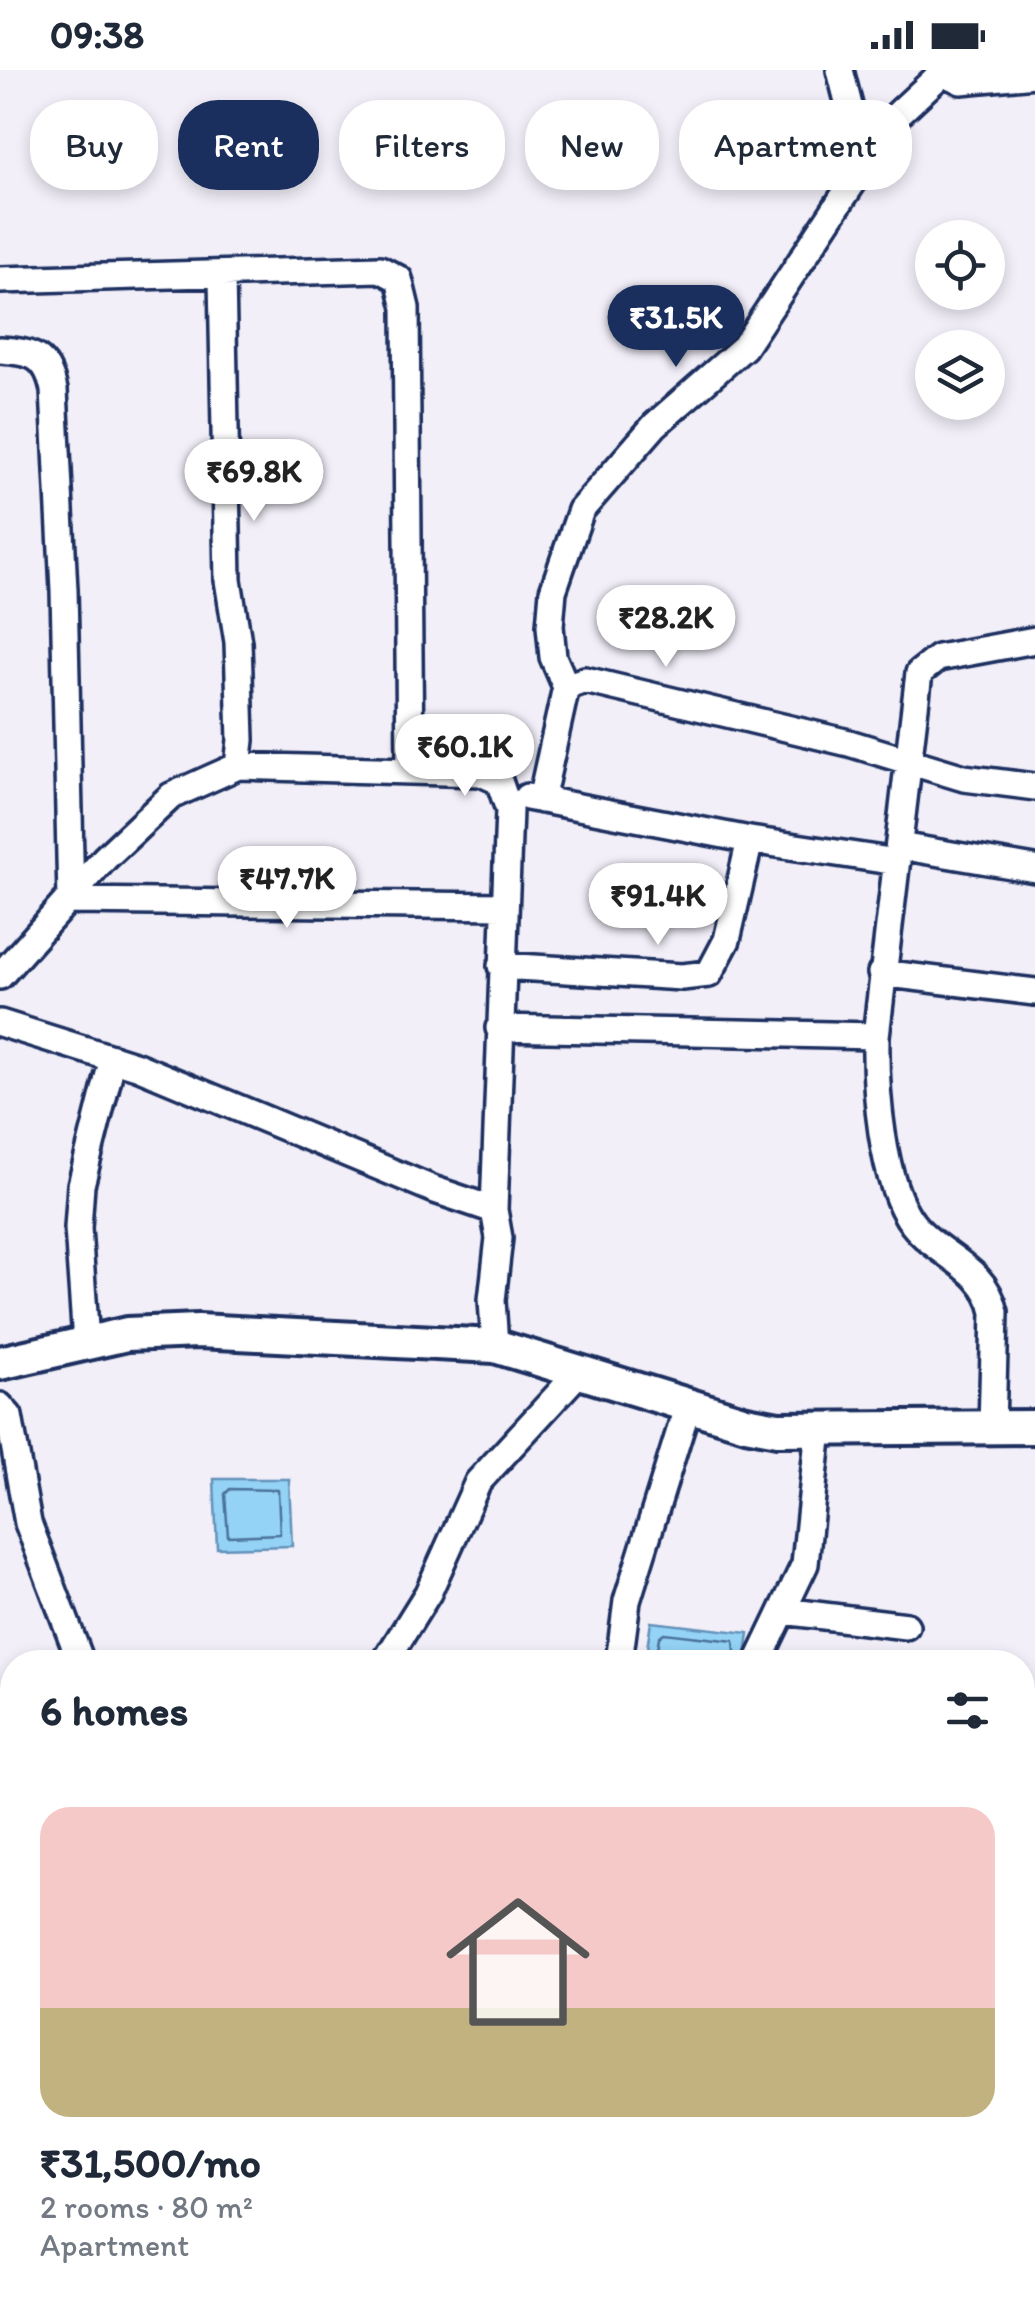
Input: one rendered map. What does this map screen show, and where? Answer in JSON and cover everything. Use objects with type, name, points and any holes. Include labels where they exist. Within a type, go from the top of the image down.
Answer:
[{"type":"main road","points":[[0,1364],[127,1334],[198,1331],[495,1346],[746,1423],[819,1429],[1035,1428]]},
{"type":"street","points":[[840,70],[848,100]]},
{"type":"street","points":[[912,100],[941,71],[961,81],[1035,74]]},
{"type":"street","points":[[541,800],[566,687],[553,657],[553,591],[581,510],[655,425],[744,347],[848,190]]},
{"type":"street","points":[[0,280],[222,277],[380,269],[391,272],[404,290],[410,768]]},
{"type":"street","points":[[222,277],[228,580],[238,642],[238,766]]},
{"type":"street","points":[[0,350],[38,355],[46,364],[54,390],[67,670],[70,901]]},
{"type":"street","points":[[992,1428],[992,1295],[984,1282],[916,1227],[898,1198],[877,1089],[876,1036],[919,673],[938,658],[1035,640]]},
{"type":"street","points":[[566,687],[585,680],[610,685],[992,784],[1035,787]]},
{"type":"street","points":[[0,976],[105,858],[171,796],[238,766],[480,772],[499,781],[506,794],[494,1210],[499,1238],[492,1300],[495,1346]]},
{"type":"street","points":[[506,794],[750,840],[1035,868]]},
{"type":"street","points":[[501,966],[682,977],[709,974],[727,940],[750,840]]},
{"type":"street","points":[[70,901],[504,906]]},
{"type":"street","points":[[881,973],[1035,992]]},
{"type":"street","points":[[0,1023],[113,1058],[494,1210]]},
{"type":"street","points":[[499,1028],[876,1036]]},
{"type":"street","points":[[86,1342],[78,1228],[81,1185],[113,1058]]},
{"type":"street","points":[[393,1650],[428,1593],[478,1482],[580,1370]]},
{"type":"street","points":[[621,1650],[628,1601],[688,1405]]},
{"type":"street","points":[[0,1406],[10,1416],[28,1523],[76,1650]]},
{"type":"street","points":[[764,1650],[805,1564],[819,1429]]},
{"type":"street","points":[[783,1611],[906,1626]]},
{"type":"water","points":[[214,1479],[289,1479],[292,1546],[217,1548]]},
{"type":"water","points":[[651,1622],[749,1633],[747,1650],[647,1650]]}]
